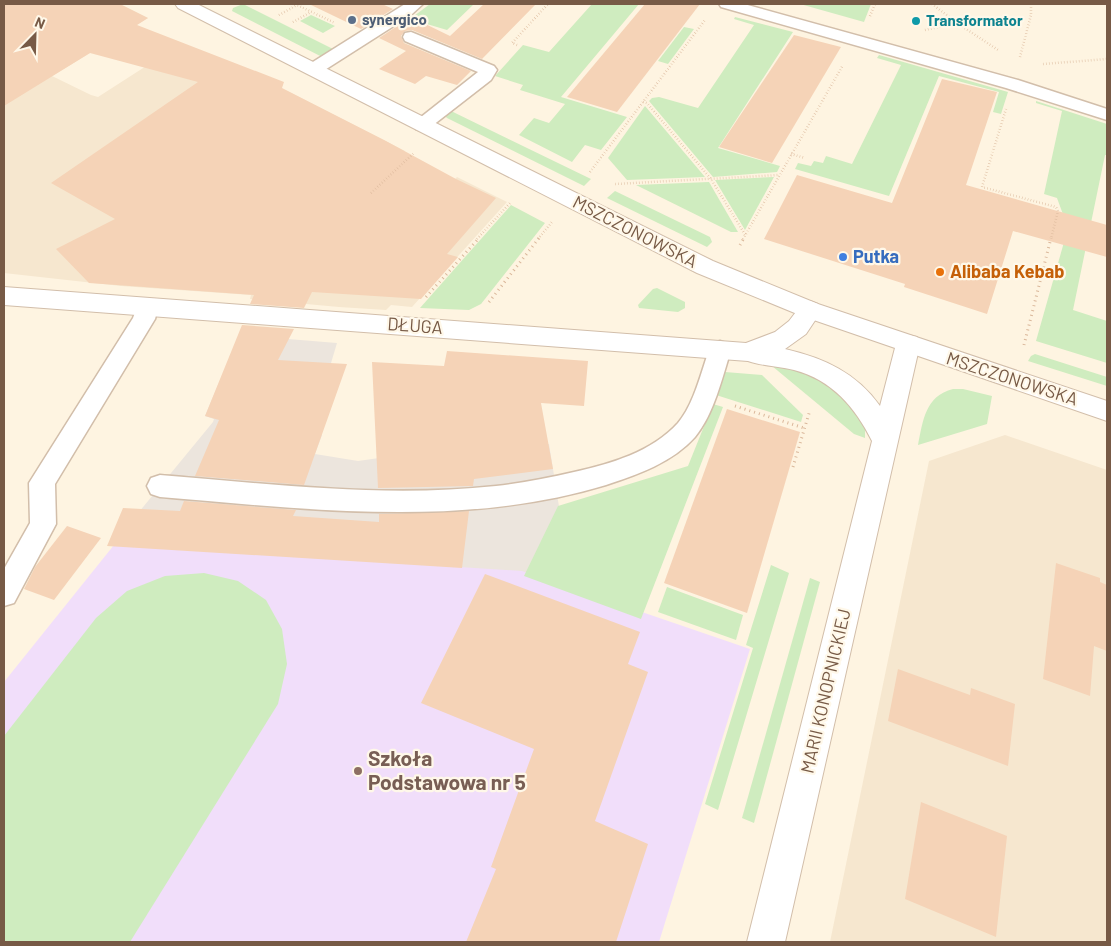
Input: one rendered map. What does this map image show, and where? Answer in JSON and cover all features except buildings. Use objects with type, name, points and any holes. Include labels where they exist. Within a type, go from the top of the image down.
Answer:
[{"type":"street","name":"MSZCZONOWSKA","points":[[184,4],[705,267],[810,310],[1107,411]]},
{"type":"street","name":"DŁUGA","points":[[4,296],[746,352],[769,347],[786,338],[801,325],[810,310]]},
{"type":"street","name":"MARII KONOPNICKIEJ","points":[[766,942],[908,344]]},
{"type":"street","points":[[746,352],[789,359],[835,376],[867,404],[876,418],[884,439]]},
{"type":"lane","points":[[314,69],[415,4]]},
{"type":"lane","points":[[727,4],[1012,84],[1107,115]]},
{"type":"lane","points":[[411,37],[488,70],[485,76],[422,125]]},
{"type":"lane","points":[[4,594],[43,524],[42,483],[144,319],[147,308]]},
{"type":"lane","points":[[160,486],[416,502],[486,498],[535,491],[596,478],[640,462],[670,445],[688,428],[703,396],[720,350]]},
{"type":"path","points":[[278,15],[296,4],[341,26]]},
{"type":"path","points":[[518,45],[512,44],[548,4]]},
{"type":"path","points":[[932,4],[957,23]]},
{"type":"path","points":[[1024,345],[1058,211],[1056,207],[982,187],[1018,66],[1031,15],[1031,4]]},
{"type":"path","points":[[293,22],[312,12]]},
{"type":"path","points":[[590,172],[708,16]]},
{"type":"path","points":[[1018,66],[1107,59]]},
{"type":"path","points":[[740,245],[844,64]]},
{"type":"path","points":[[644,102],[648,103],[711,179],[746,236]]},
{"type":"path","points":[[371,193],[420,148]]},
{"type":"path","points":[[791,154],[805,158]]},
{"type":"path","points":[[615,184],[780,175]]},
{"type":"path","points":[[423,301],[515,197]]},
{"type":"path","points":[[484,308],[555,218]]},
{"type":"path","points":[[703,396],[804,428]]},
{"type":"path","points":[[792,467],[810,410]]},
{"type":"shaded area","points":[[4,4],[120,4],[148,18],[52,76],[91,95],[98,97],[182,43],[289,92],[405,151],[363,189],[426,209],[457,177],[507,202],[412,307],[391,305],[386,310],[339,307],[250,299],[251,295],[121,286],[4,273]]},
{"type":"shaded area","points":[[239,335],[337,343],[310,433],[322,435],[315,454],[358,461],[379,458],[379,463],[549,444],[572,588],[111,546],[213,422],[214,419],[205,416]]},
{"type":"shaded area","points":[[1005,435],[1107,470],[1107,942],[830,942],[929,461]]},
{"type":"shaded area","name":"Szkoła Podstawowa nr 5","points":[[114,545],[522,571],[750,649],[659,942],[4,942],[4,682]]},
{"type":"green space","points":[[243,4],[337,51],[328,60],[232,11],[233,8]]},
{"type":"green space","points":[[430,4],[474,4],[447,30],[410,19]]},
{"type":"green space","points":[[592,4],[639,4],[561,97],[627,117],[601,150],[585,145],[572,162],[519,135],[534,118],[549,123],[565,104],[520,90],[523,85],[495,76],[523,45],[549,52]]},
{"type":"green space","points":[[800,4],[871,4],[864,22]]},
{"type":"green space","points":[[311,15],[335,26],[323,33],[300,21]]},
{"type":"green space","points":[[735,17],[793,32],[718,148],[780,166],[777,172],[713,177],[649,101],[652,98],[659,97],[698,108],[754,25],[734,19]]},
{"type":"green space","points":[[684,27],[694,29],[668,64],[658,61]]},
{"type":"green space","points":[[879,55],[1008,92],[1001,114],[993,112],[999,92],[939,76],[889,196],[795,169],[798,163],[811,166],[814,161],[823,163],[826,156],[852,164],[901,65],[877,58]]},
{"type":"green space","points":[[1036,101],[1107,124],[1107,155],[1105,155],[1073,310],[1107,321],[1107,363],[1036,341],[1068,228],[1057,198],[1044,194],[1062,111],[1036,103]]},
{"type":"green space","points":[[645,106],[705,177],[627,180],[608,158]]},
{"type":"green space","points":[[449,110],[591,179],[584,186],[447,118],[445,116]]},
{"type":"green space","points":[[774,177],[745,230],[715,180]]},
{"type":"green space","points":[[709,182],[738,232],[731,232],[636,185]]},
{"type":"green space","points":[[615,191],[710,237],[712,242],[707,247],[607,198]]},
{"type":"green space","points":[[511,205],[545,223],[481,304],[469,310],[420,308]]},
{"type":"green space","points":[[657,288],[685,302],[685,308],[678,312],[639,308],[638,305],[653,289]]},
{"type":"green space","points":[[1035,354],[1107,377],[1107,386],[1028,361]]},
{"type":"green space","points":[[766,361],[795,368],[836,386],[865,425],[865,438],[854,434]]},
{"type":"green space","points":[[725,372],[762,375],[803,415],[801,422],[716,395]]},
{"type":"green space","points":[[953,389],[963,389],[992,396],[987,424],[918,445],[924,419],[931,403],[936,397]]},
{"type":"green space","points":[[713,404],[723,407],[641,619],[524,576],[558,506],[688,466]]},
{"type":"green space","points":[[771,565],[789,573],[718,810],[705,804],[753,648],[746,645]]},
{"type":"green space","points":[[204,573],[238,581],[266,600],[282,629],[287,664],[278,704],[130,942],[4,942],[4,736],[96,618],[127,591],[165,576]]},
{"type":"green space","points":[[810,578],[820,582],[754,823],[742,818]]},
{"type":"green space","points":[[667,587],[743,615],[736,640],[658,612]]},
{"type":"place","name":"synergico","points":[[352,20]]},
{"type":"place","name":"Transformator","points":[[916,21]]},
{"type":"place","name":"Putka","points":[[843,257]]},
{"type":"place","name":"Alibaba Kebab","points":[[940,272]]},
{"type":"place","name":"Szkoła Podstawowa nr 5","points":[[358,771]]}]
